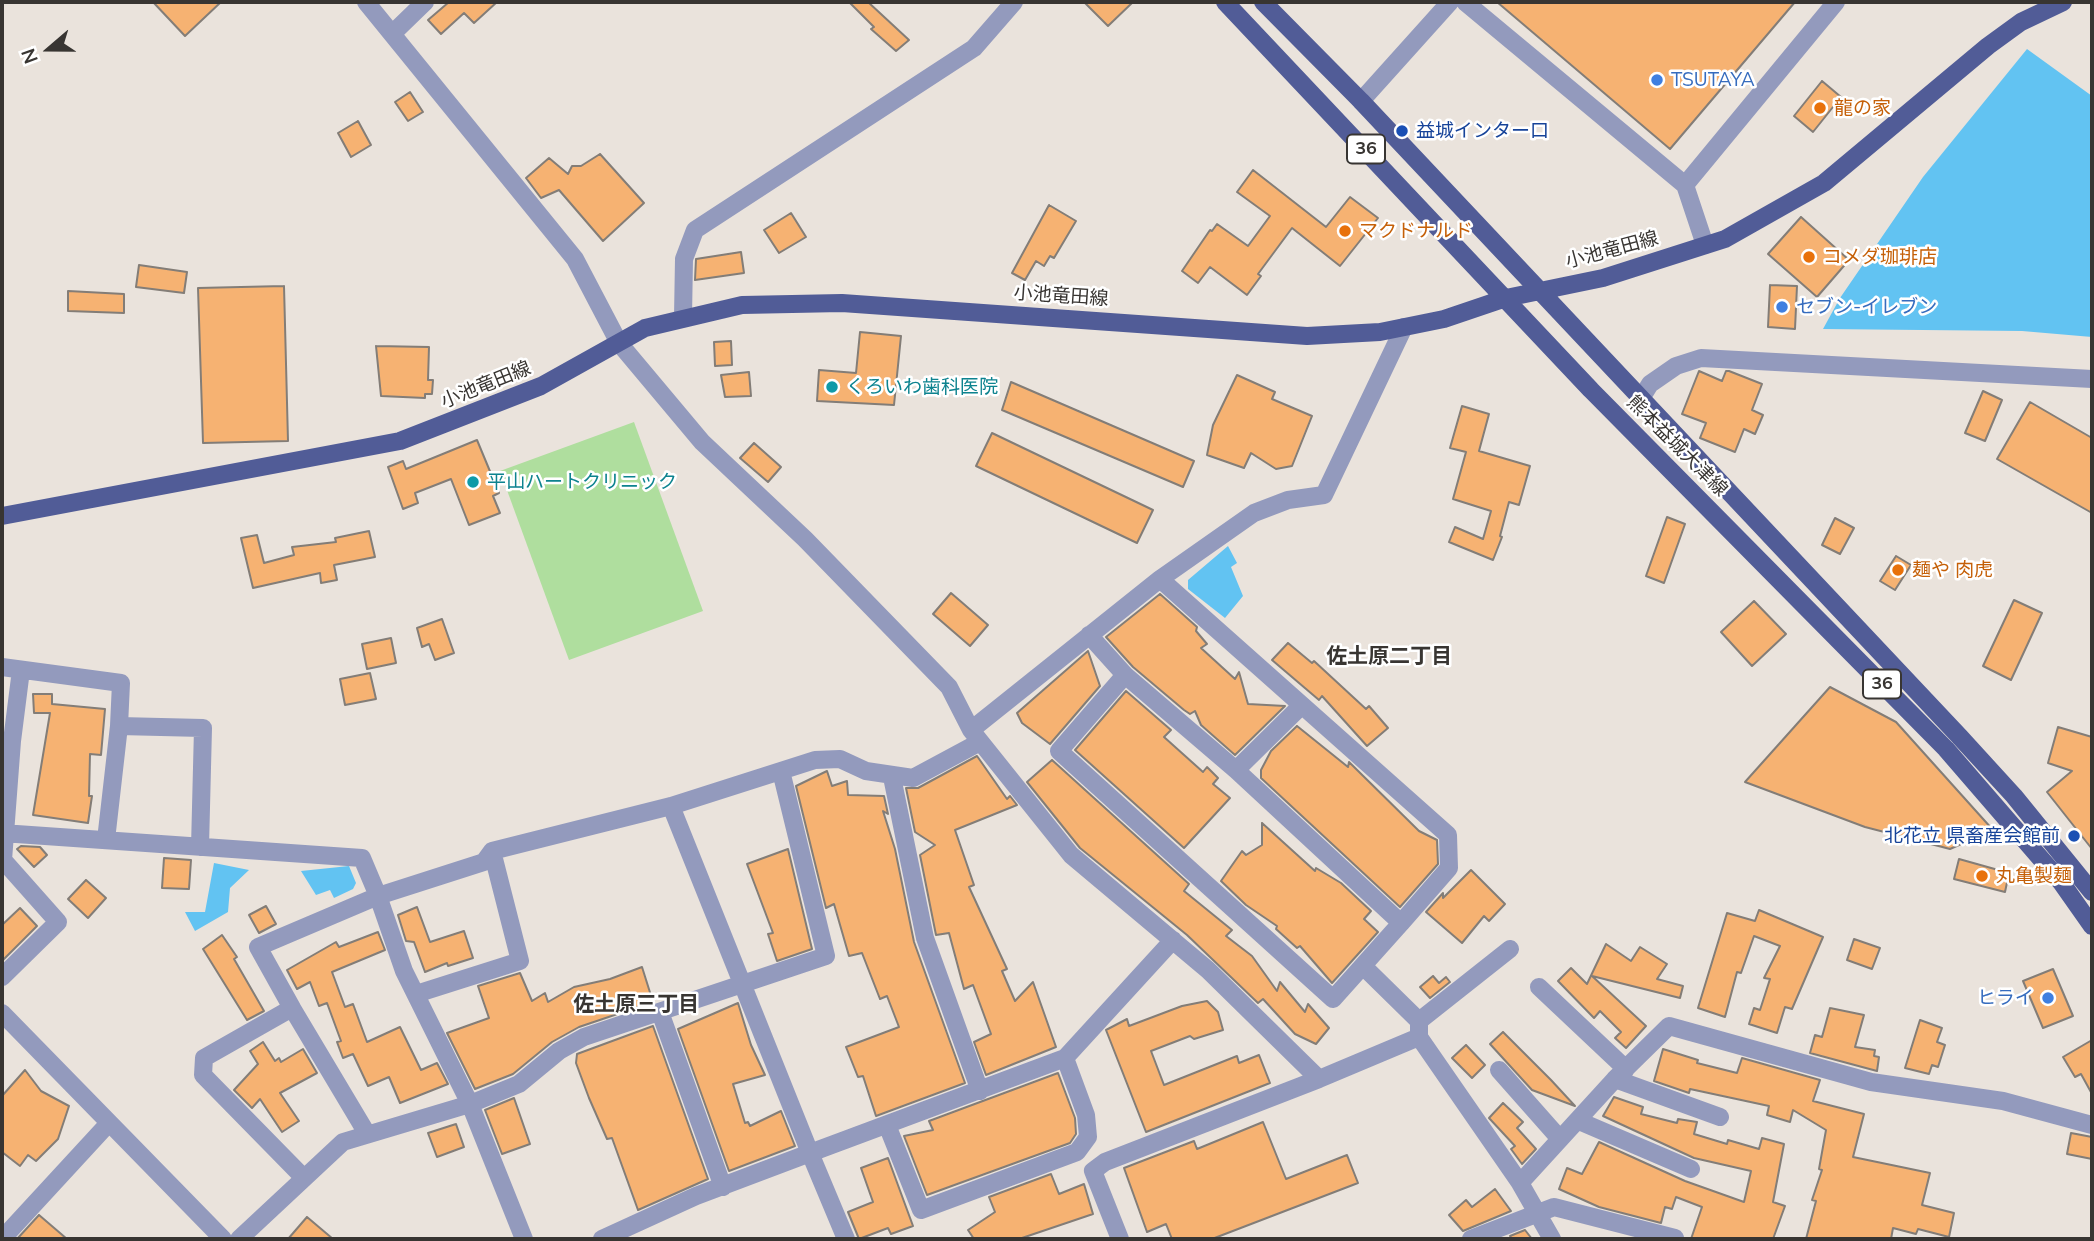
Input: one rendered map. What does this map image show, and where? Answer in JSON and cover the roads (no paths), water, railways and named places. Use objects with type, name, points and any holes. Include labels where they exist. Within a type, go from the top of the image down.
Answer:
[{"type":"main road","name":"熊本益城大津線","points":[[1225,2],[1591,390],[1946,749],[2061,882],[2092,926]]},
{"type":"main road","name":"熊本益城大津線","points":[[1263,2],[1360,101],[1978,757],[2092,892]]},
{"type":"main road","name":"小池竜田線","points":[[2,516],[400,441],[541,386],[645,328],[742,305],[842,303],[1307,336],[1404,327],[1444,319],[1506,298],[1603,278],[1725,239],[1824,183],[1988,46],[2021,22],[2063,2]]},
{"type":"street","points":[[366,2],[575,259],[619,343],[702,442],[806,539],[949,687],[976,736],[1071,855],[1173,940],[1320,1079]]},
{"type":"street","points":[[392,34],[425,2]]},
{"type":"street","points":[[683,317],[684,259],[695,230],[974,48],[1014,2]]},
{"type":"street","points":[[1360,101],[1450,2]]},
{"type":"street","points":[[1465,2],[1685,185],[1705,245]]},
{"type":"street","points":[[1685,185],[1830,4]]},
{"type":"street","points":[[366,1132],[258,947],[378,896],[484,862],[492,851],[671,806],[815,760],[840,759],[866,771],[892,777],[913,778],[976,736],[1089,635],[1160,579],[1254,513],[1288,500],[1324,495],[1404,327]]},
{"type":"street","points":[[1640,400],[1650,384],[1668,372],[1701,358],[2092,379]]},
{"type":"street","points":[[1125,675],[1059,751],[1334,999],[1449,868],[1448,835],[1160,579]]},
{"type":"street","points":[[1089,635],[1125,675],[1236,770],[1401,923]]},
{"type":"street","points":[[2,667],[121,683],[106,840]]},
{"type":"street","points":[[2,977],[58,922],[3,860],[7,742],[21,670]]},
{"type":"street","points":[[1236,770],[1301,706]]},
{"type":"street","points":[[119,726],[203,728],[200,847]]},
{"type":"street","points":[[239,1239],[343,1142],[366,1132],[470,1104],[519,1084],[559,1051],[584,1037],[826,956],[781,771]]},
{"type":"street","points":[[892,777],[925,938],[980,1091]]},
{"type":"street","points":[[671,806],[846,1239]]},
{"type":"street","points":[[4,833],[362,858],[404,971],[470,1104],[524,1239]]},
{"type":"street","points":[[416,994],[520,961],[492,851]]},
{"type":"street","points":[[601,1239],[723,1186],[1065,1058],[1173,940]]},
{"type":"street","points":[[1120,1239],[1093,1171],[1105,1162],[1320,1079],[1419,1029],[1510,949]]},
{"type":"street","points":[[1364,967],[1419,1029],[1520,1183],[1552,1239]]},
{"type":"street","points":[[1539,987],[1620,1074],[1720,1117]]},
{"type":"street","points":[[292,1008],[204,1058],[203,1075],[303,1177]]},
{"type":"street","points":[[660,1012],[723,1186]]},
{"type":"street","points":[[2,1013],[223,1239]]},
{"type":"street","points":[[1520,1183],[1620,1074],[1669,1026],[1871,1082],[2003,1101],[2092,1125]]},
{"type":"street","points":[[887,1125],[921,1210],[1077,1153],[1088,1137],[1086,1115],[1065,1058]]},
{"type":"street","points":[[1499,1070],[1560,1139]]},
{"type":"street","points":[[1579,1121],[1691,1169]]},
{"type":"street","points":[[2,1239],[108,1124]]},
{"type":"street","points":[[1471,1239],[1554,1207],[1675,1238]]},
{"type":"water","points":[[2027,49],[2092,96],[2092,337],[2022,331],[1823,329],[1840,298],[1923,177]]},
{"type":"water","points":[[1228,546],[1237,563],[1231,567],[1243,596],[1225,618],[1188,589],[1188,580]]},
{"type":"water","points":[[214,863],[249,870],[230,888],[228,912],[195,931],[185,912],[205,912]]},
{"type":"water","points":[[349,866],[356,883],[353,889],[334,898],[330,890],[316,895],[301,871]]},
{"type":"place","name":"TSUTAYA","points":[[1657,80]]},
{"type":"place","name":"龍の家","points":[[1820,108]]},
{"type":"place","name":"益城インター口","points":[[1402,131]]},
{"type":"place","name":"マクドナルド","points":[[1345,231]]},
{"type":"place","name":"コメダ珈琲店","points":[[1809,257]]},
{"type":"place","name":"セブン-イレブン","points":[[1782,307]]},
{"type":"place","name":"くろいわ歯科医院","points":[[832,387]]},
{"type":"place","name":"平山ハートクリニック","points":[[473,482]]},
{"type":"place","name":"麺や 肉虎","points":[[1898,570]]},
{"type":"place","name":"北花立 県畜産会館前","points":[[2074,836]]},
{"type":"place","name":"丸亀製麺","points":[[1982,876]]},
{"type":"place","name":"ヒライ","points":[[2048,998]]},
{"type":"district","name":"佐土原二丁目","points":[[1389,657]]},
{"type":"district","name":"佐土原三丁目","points":[[636,1005]]}]
